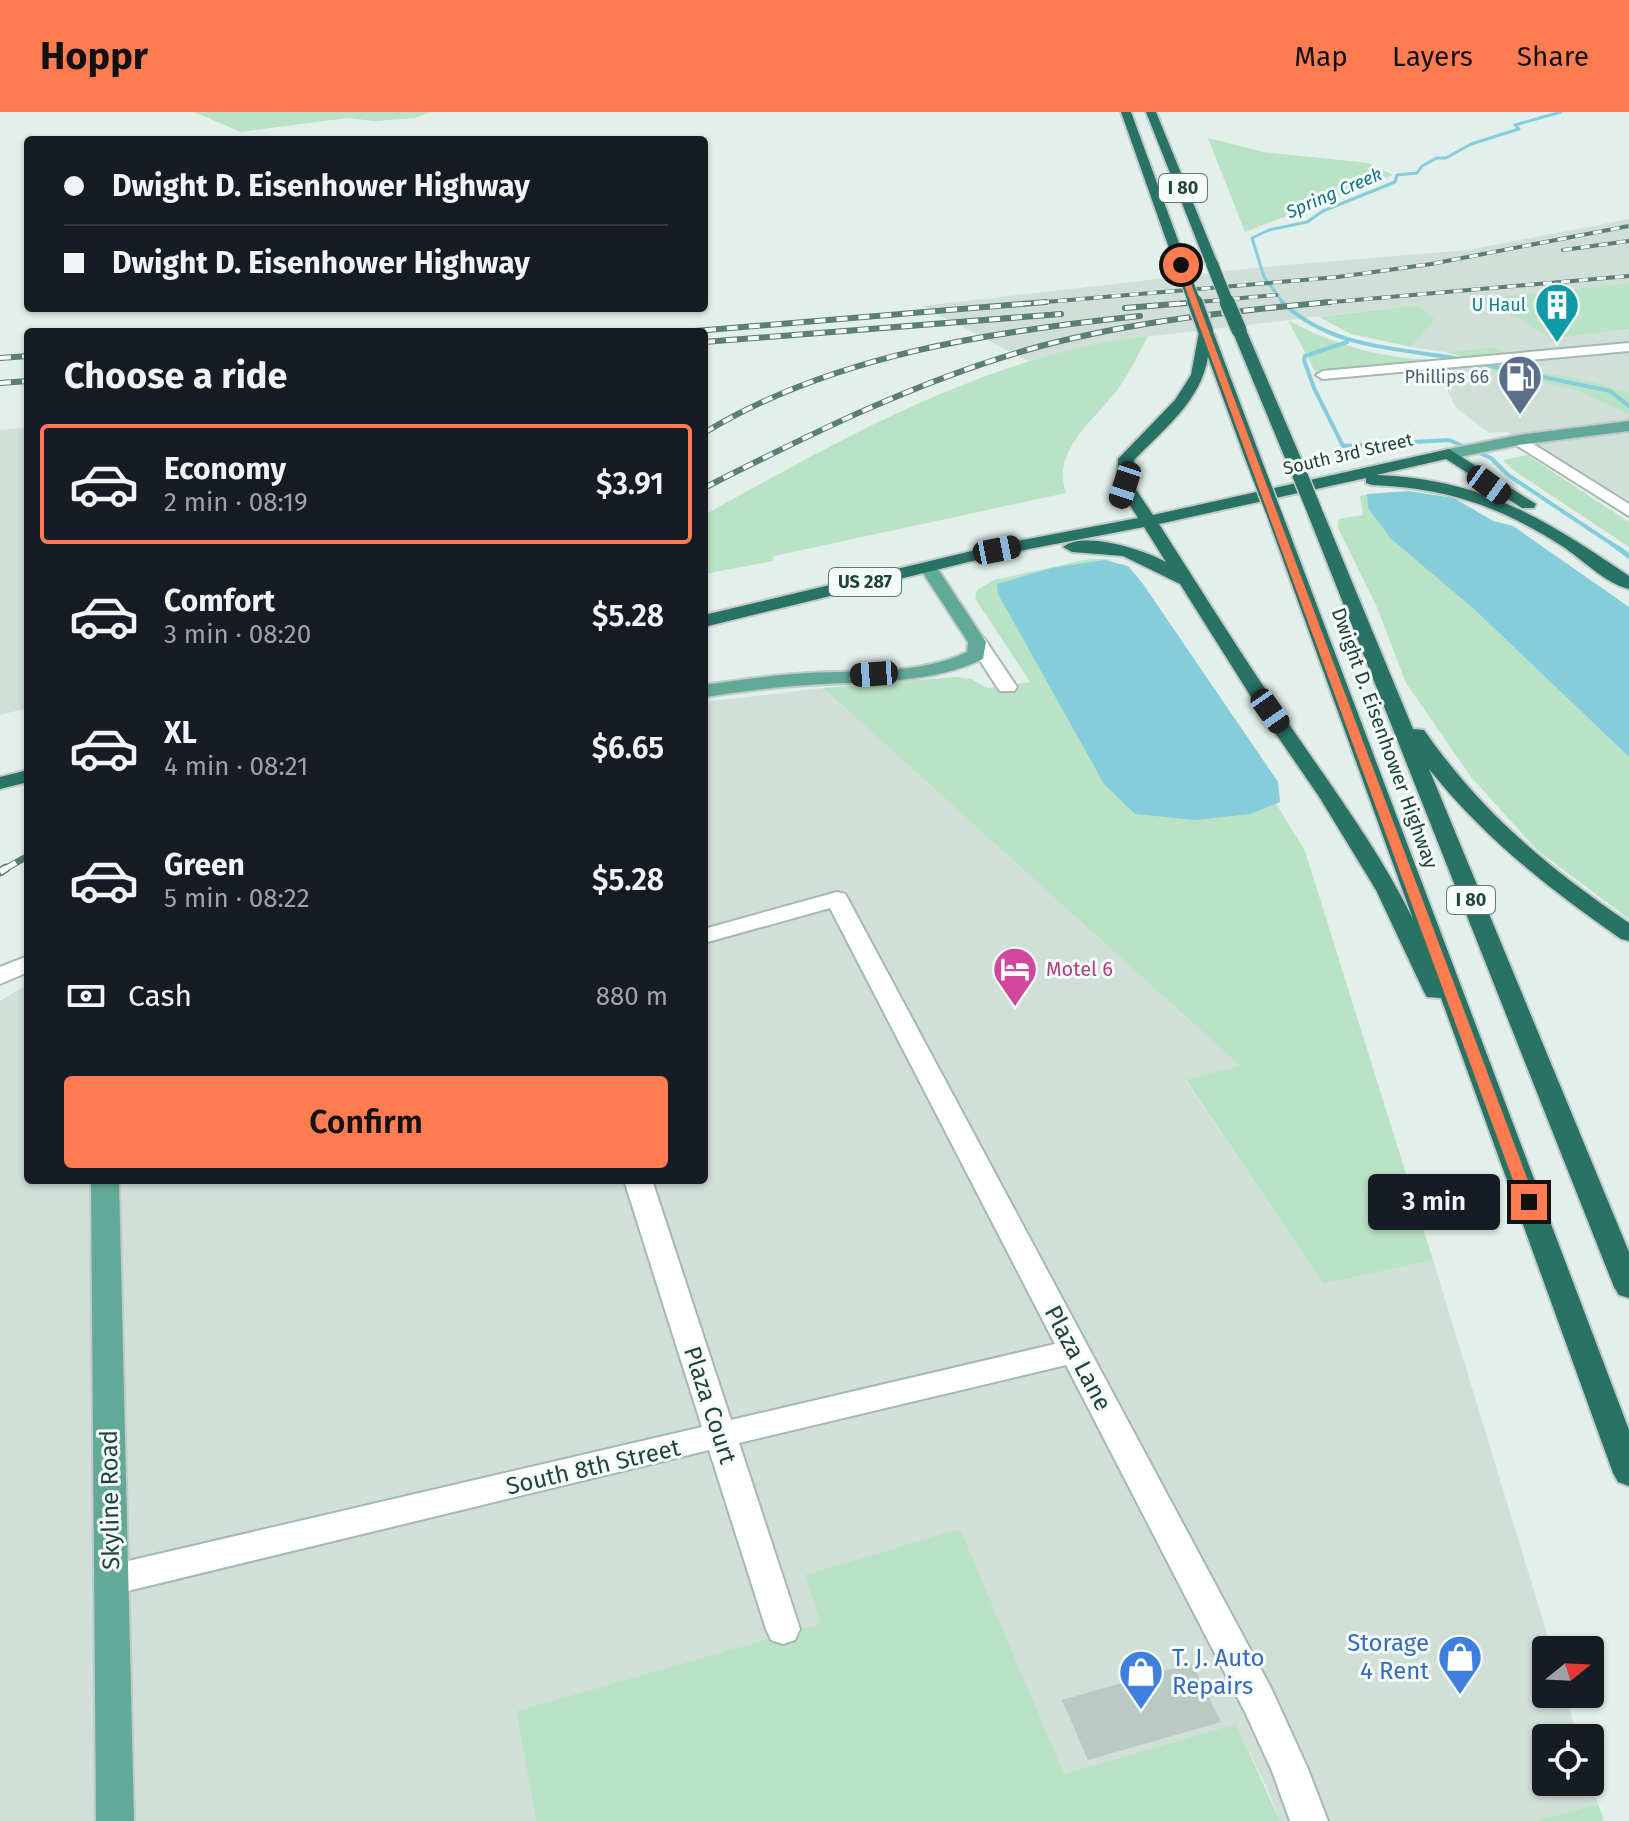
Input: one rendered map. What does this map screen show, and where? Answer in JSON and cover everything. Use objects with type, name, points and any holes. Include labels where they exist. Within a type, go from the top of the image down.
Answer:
[{"type":"highway","name":"Dwight D. Eisenhower Highway","points":[[1126,112],[1629,1473]]},
{"type":"highway","name":"Dwight D. Eisenhower Highway","points":[[1151,112],[1629,1287]]},
{"type":"highway","points":[[1019,546],[1090,523],[1113,509],[1125,485],[1126,459],[1181,403],[1198,375],[1206,332]]},
{"type":"highway","points":[[1464,451],[1566,541]]},
{"type":"highway","points":[[1464,451],[1629,573]]},
{"type":"highway","name":"South 3rd Street","points":[[708,620],[978,555],[1150,521],[1464,451]]},
{"type":"highway","points":[[1330,481],[1389,480],[1471,492],[1512,509],[1629,584]]},
{"type":"highway","points":[[1125,485],[1189,587],[1329,795],[1387,890],[1499,1121]]},
{"type":"highway","points":[[978,555],[1081,546],[1107,547],[1152,560],[1189,587]]},
{"type":"highway","points":[[1362,632],[1433,762],[1474,811],[1577,899],[1629,934]]},
{"type":"highway","points":[[0,783],[24,777]]},
{"type":"main road","name":"South 3rd Street","points":[[1464,451],[1519,440],[1629,426]]},
{"type":"main road","points":[[708,691],[954,665],[976,655],[977,642],[928,567]]},
{"type":"main road","name":"Skyline Road","points":[[105,1184],[115,1821]]},
{"type":"street","points":[[1323,375],[1629,347]]},
{"type":"street","points":[[1519,440],[1629,511]]},
{"type":"street","points":[[977,642],[1007,687]]},
{"type":"street","name":"Plaza Lane","points":[[708,935],[837,899],[1258,1700],[1290,1769],[1309,1821]]},
{"type":"street","points":[[0,977],[24,965]]},
{"type":"street","name":"Plaza Court","points":[[639,1184],[783,1629]]},
{"type":"street","name":"South 8th Street","points":[[111,1580],[1074,1351]]},
{"type":"shaded area","points":[[1629,219],[1629,283],[1479,299],[1522,319],[1553,339],[1629,329],[1629,511],[1507,432],[1489,433],[1456,408],[1446,387],[1417,367],[1510,358],[1494,347],[1446,352],[1411,347],[1435,319],[1417,305],[1136,338],[1028,361],[922,306],[1273,266],[1468,250]]},
{"type":"shaded area","points":[[24,427],[24,709],[0,715],[0,430]]},
{"type":"shaded area","points":[[823,688],[1241,1067],[1186,1081],[1323,1284],[1433,1260],[1548,1636],[1532,1636],[1532,1708],[1569,1708],[1574,1724],[1532,1724],[1532,1796],[1596,1796],[1598,1804],[1534,1821],[1280,1821],[1236,1725],[1064,1774],[806,1575],[822,1624],[516,1711],[536,1821],[0,1821],[0,1001],[24,986],[24,1184],[708,1184],[708,702]]},
{"type":"green space","points":[[194,112],[431,112],[415,118],[375,121],[347,118],[241,132]]},
{"type":"green space","points":[[1208,138],[1263,152],[1369,163],[1393,175],[1245,232]]},
{"type":"green space","points":[[1629,283],[1629,329],[1553,339],[1478,299]]},
{"type":"green space","points":[[1417,305],[1435,319],[1411,347],[1351,334],[1319,317]]},
{"type":"green space","points":[[1288,320],[1330,340],[1398,357],[1468,358],[1446,352],[1494,347],[1511,357],[1492,363],[1589,381],[1629,393],[1629,414],[1576,390],[1452,363],[1323,376],[1321,383]]},
{"type":"green space","points":[[1148,336],[1120,386],[1070,448],[1063,477],[1066,493],[708,573],[708,513],[810,457],[918,404],[1030,361],[1088,346]]},
{"type":"green space","points":[[1527,455],[1629,522],[1629,547],[1513,470],[1503,460]]},
{"type":"green space","points":[[1367,494],[1369,508],[1391,539],[1474,609],[1629,757],[1629,919],[1537,850],[1471,777],[1406,683],[1376,605],[1338,528],[1339,519],[1363,515],[1360,496]]},
{"type":"green space","points":[[1089,559],[1108,559],[1136,575],[1305,851],[1433,1260],[1323,1284],[1186,1080],[1240,1066],[823,688],[956,677],[971,679],[988,688],[1030,682],[975,598],[977,590],[994,580]]},
{"type":"green space","points":[[960,1529],[1064,1774],[1236,1724],[1280,1821],[536,1821],[516,1711],[821,1624],[805,1575]]},
{"type":"green space","points":[[1598,1804],[1604,1821],[1534,1821]]},
{"type":"water","points":[[1409,491],[1454,498],[1493,521],[1513,526],[1629,607],[1629,757],[1474,609],[1391,539],[1368,508],[1367,494]]},
{"type":"water","points":[[1104,560],[1128,566],[1143,584],[1278,782],[1280,802],[1250,814],[1195,820],[1135,814],[1104,784],[998,594],[997,584],[1052,568]]},
{"type":"building","name":"T. J. Auto Repairs","points":[[1192,1663],[1221,1722],[1088,1760],[1062,1700]]},
{"type":"waterway","name":"Spring Creek","points":[[1283,303],[1264,277],[1252,238],[1269,230],[1307,222],[1323,211],[1395,182],[1397,175],[1417,173],[1422,166],[1437,158],[1446,158],[1471,144],[1519,129],[1515,125],[1561,112]]},
{"type":"waterway","name":"Spring Creek","points":[[1283,303],[1323,330],[1345,338],[1466,360]]},
{"type":"waterway","points":[[1347,342],[1305,356],[1304,360],[1314,388],[1343,446],[1449,440],[1491,458],[1508,475],[1618,548]]},
{"type":"waterway","name":"Spring Creek","points":[[1476,363],[1610,391],[1629,406]]},
{"type":"waterway","points":[[1618,548],[1629,556]]},
{"type":"railway","points":[[1028,303],[1338,277],[1431,264],[1629,226]]},
{"type":"railway","points":[[1563,250],[1629,241]]},
{"type":"railway","points":[[1311,304],[1629,276]]},
{"type":"railway","points":[[1192,303],[1276,295]]},
{"type":"railway","points":[[1028,303],[1046,302]]},
{"type":"railway","points":[[1192,303],[1200,302]]},
{"type":"railway","points":[[1311,304],[1330,302]]},
{"type":"railway","points":[[708,330],[1028,303]]},
{"type":"railway","points":[[1022,304],[1028,303]]},
{"type":"railway","points":[[1125,308],[1192,303]]},
{"type":"railway","points":[[1177,304],[1192,303]]},
{"type":"railway","points":[[708,486],[869,408],[997,359],[1077,337],[1149,323],[1311,304]]},
{"type":"railway","points":[[708,342],[1061,314]]},
{"type":"railway","points":[[708,431],[754,406],[860,365],[971,339],[1140,316]]},
{"type":"railway","points":[[0,358],[24,356]]},
{"type":"railway","points":[[0,383],[24,381]]},
{"type":"railway","points":[[3,870],[24,858]]},
{"type":"place","name":"U Haul","points":[[1557,344]]},
{"type":"place","name":"Phillips 66","points":[[1520,416]]},
{"type":"place","name":"Motel 6","points":[[1015,1008]]},
{"type":"place","name":"Storage 4 Rent","points":[[1460,1696]]},
{"type":"place","name":"T. J. Auto Repairs","points":[[1141,1711]]},
{"type":"route","points":[[1181,265],[1529,1202]]}]
